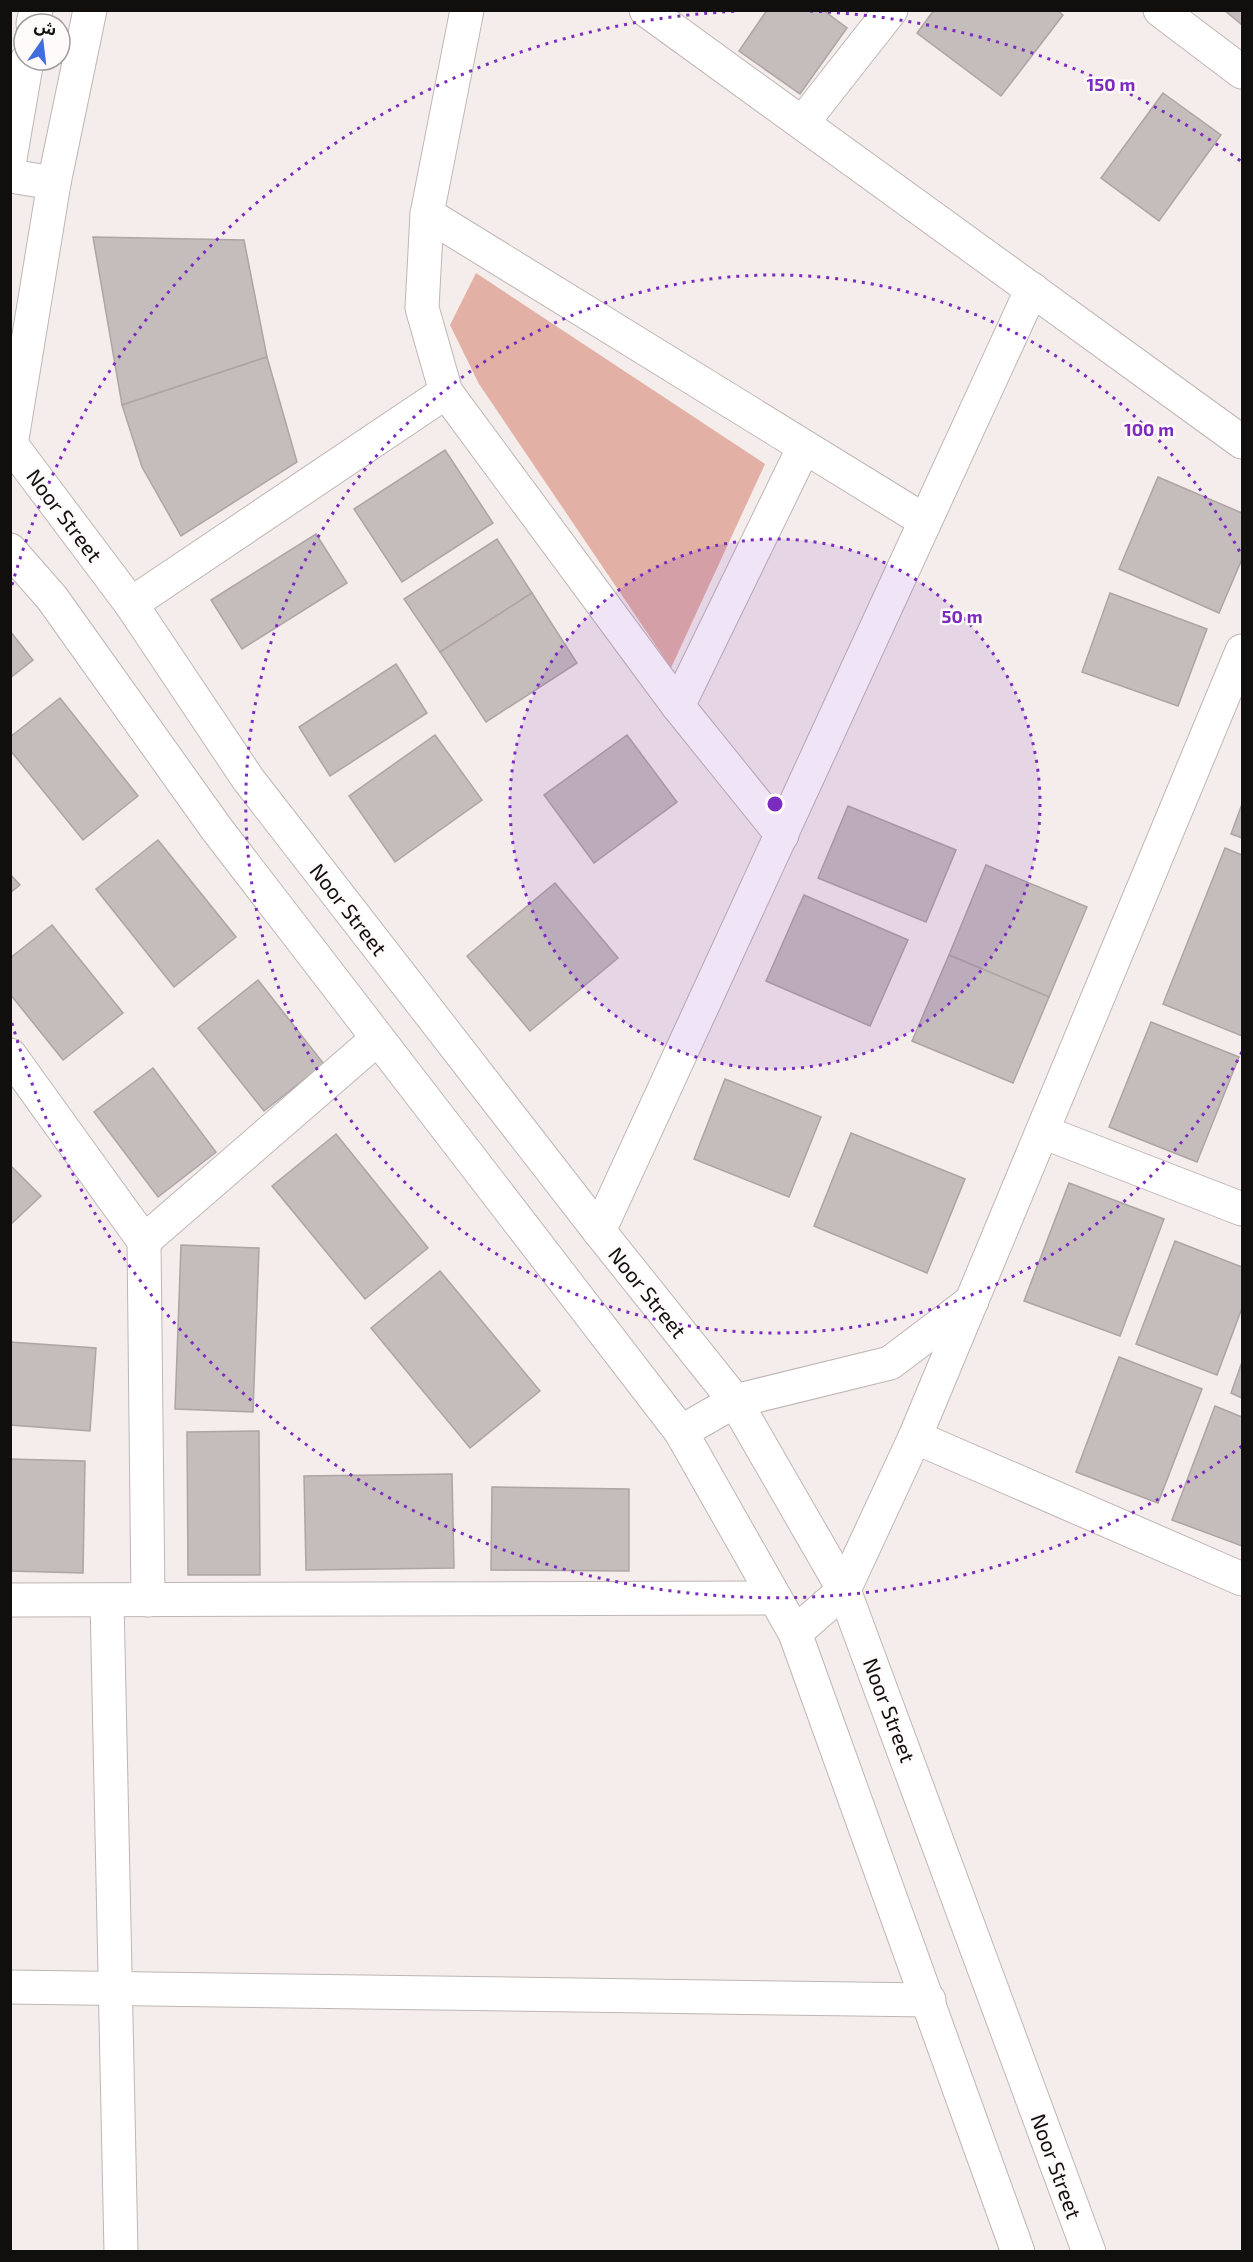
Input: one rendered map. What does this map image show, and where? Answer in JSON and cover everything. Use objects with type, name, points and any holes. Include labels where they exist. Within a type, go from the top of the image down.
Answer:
[{"type":"street","points":[[11,446],[54,183],[90,10]]},
{"type":"street","points":[[467,10],[427,214],[422,308],[446,392],[678,706],[782,835]]},
{"type":"street","points":[[646,10],[1242,442]]},
{"type":"street","points":[[803,122],[891,10]]},
{"type":"street","points":[[1160,10],[1242,72]]},
{"type":"street","points":[[10,159],[25,72]]},
{"type":"street","points":[[10,176],[54,183]]},
{"type":"street","points":[[427,214],[925,521]]},
{"type":"street","points":[[599,1231],[1032,289]]},
{"type":"street","points":[[131,604],[446,392]]},
{"type":"street","name":"Noor Street","points":[[11,446],[131,604],[248,779],[599,1231],[735,1401],[844,1590],[1089,2252]]},
{"type":"street","points":[[678,706],[804,447]]},
{"type":"street","points":[[10,550],[52,598],[216,828],[681,1432],[795,1633],[1018,2252]]},
{"type":"street","points":[[795,1633],[844,1590],[915,1437],[1242,651]]},
{"type":"street","points":[[144,1241],[377,1039]]},
{"type":"street","points":[[10,1055],[144,1241],[148,1600]]},
{"type":"street","points":[[1043,1132],[1242,1209]]},
{"type":"street","points":[[681,1432],[735,1401],[890,1363],[973,1300]]},
{"type":"street","points":[[915,1437],[1242,1580]]},
{"type":"street","points":[[10,1600],[775,1598]]},
{"type":"street","points":[[107,1600],[121,2252]]},
{"type":"street","points":[[10,1988],[116,1987],[929,2000]]},
{"type":"shaded area","points":[[476,273],[765,464],[671,668],[479,384],[450,325]]},
{"type":"building","points":[[767,10],[823,10],[847,28],[800,94],[739,51]]},
{"type":"building","points":[[934,10],[1057,10],[1063,15],[1001,96],[917,33]]},
{"type":"building","points":[[1224,10],[1242,10],[1242,25]]},
{"type":"building","points":[[1163,93],[1221,135],[1159,221],[1101,178]]},
{"type":"building","points":[[93,237],[244,240],[267,357],[122,405]]},
{"type":"building","points":[[267,357],[297,462],[181,536],[142,467],[122,405]]},
{"type":"building","points":[[445,450],[493,523],[402,582],[354,509]]},
{"type":"building","points":[[1158,477],[1242,513],[1242,559],[1219,613],[1119,569]]},
{"type":"building","points":[[316,534],[347,583],[242,649],[211,600]]},
{"type":"building","points":[[497,539],[532,593],[440,652],[404,599]]},
{"type":"building","points":[[532,593],[577,663],[486,722],[440,652]]},
{"type":"building","points":[[1110,593],[1207,629],[1178,706],[1082,672]]},
{"type":"building","points":[[10,631],[33,660],[10,678]]},
{"type":"building","points":[[396,664],[427,713],[330,776],[299,727]]},
{"type":"building","points":[[60,698],[138,796],[83,840],[10,750],[10,737]]},
{"type":"building","points":[[435,735],[482,800],[395,862],[349,796]]},
{"type":"building","points":[[627,735],[677,802],[594,863],[544,795]]},
{"type":"building","points":[[1242,804],[1242,838],[1231,834]]},
{"type":"building","points":[[848,806],[956,850],[926,922],[818,878]]},
{"type":"building","points":[[158,840],[236,937],[174,987],[96,889]]},
{"type":"building","points":[[1225,848],[1242,855],[1242,1036],[1163,1004]]},
{"type":"building","points":[[986,865],[1087,907],[1049,997],[949,955]]},
{"type":"building","points":[[10,874],[20,885],[10,893]]},
{"type":"building","points":[[555,883],[618,958],[530,1031],[467,956]]},
{"type":"building","points":[[804,895],[908,940],[870,1026],[766,981]]},
{"type":"building","points":[[52,925],[123,1013],[63,1060],[10,994],[10,958]]},
{"type":"building","points":[[949,955],[1049,997],[1013,1083],[912,1041]]},
{"type":"building","points":[[258,980],[324,1064],[264,1111],[198,1028]]},
{"type":"building","points":[[1151,1022],[1239,1057],[1197,1162],[1109,1127]]},
{"type":"building","points":[[153,1068],[216,1152],[158,1197],[94,1112]]},
{"type":"building","points":[[725,1079],[821,1117],[789,1197],[694,1159]]},
{"type":"building","points":[[851,1133],[965,1179],[927,1273],[814,1226]]},
{"type":"building","points":[[336,1134],[428,1248],[365,1299],[272,1186]]},
{"type":"building","points":[[10,1165],[41,1196],[10,1225]]},
{"type":"building","points":[[1069,1183],[1164,1219],[1120,1336],[1024,1301]]},
{"type":"building","points":[[1175,1241],[1242,1267],[1242,1308],[1217,1375],[1136,1344]]},
{"type":"building","points":[[181,1245],[259,1248],[253,1412],[175,1409]]},
{"type":"building","points":[[440,1271],[540,1391],[470,1448],[371,1328]]},
{"type":"building","points":[[10,1342],[96,1348],[90,1431],[10,1425]]},
{"type":"building","points":[[1119,1357],[1202,1389],[1158,1503],[1076,1472]]},
{"type":"building","points":[[1242,1362],[1242,1398],[1231,1393]]},
{"type":"building","points":[[1215,1406],[1242,1417],[1242,1546],[1172,1520]]},
{"type":"building","points":[[259,1431],[260,1575],[188,1575],[187,1432]]},
{"type":"building","points":[[10,1459],[85,1461],[83,1573],[10,1571]]},
{"type":"building","points":[[452,1474],[454,1568],[306,1570],[304,1476]]},
{"type":"building","points":[[492,1487],[629,1489],[629,1571],[491,1570]]}]
